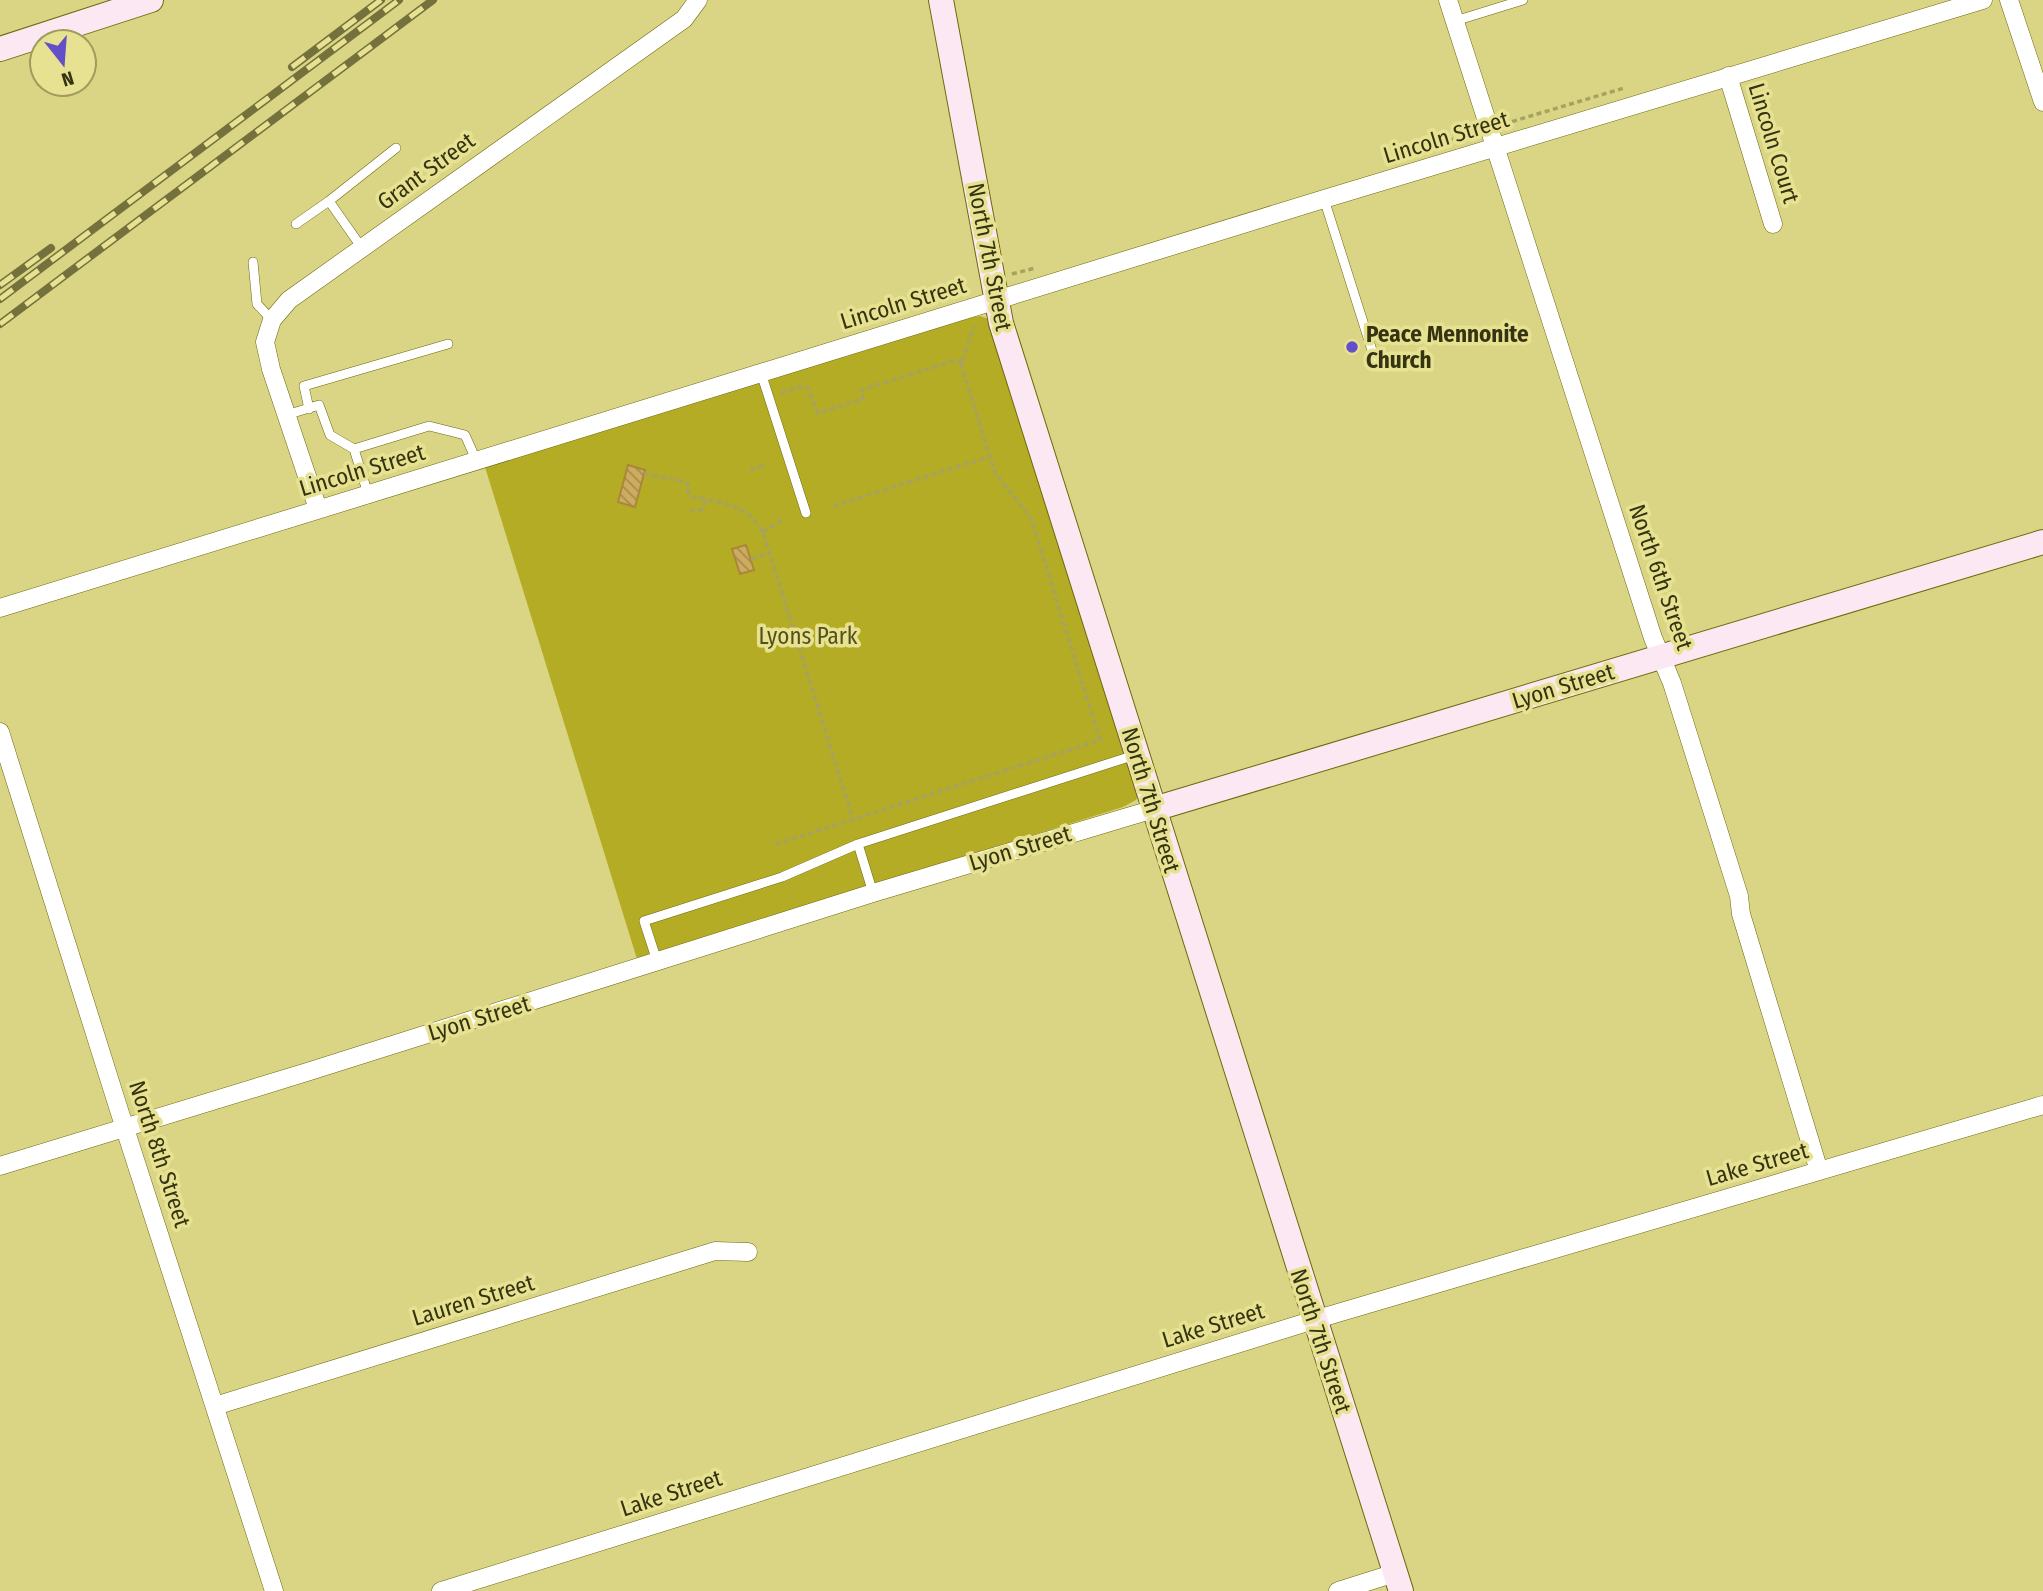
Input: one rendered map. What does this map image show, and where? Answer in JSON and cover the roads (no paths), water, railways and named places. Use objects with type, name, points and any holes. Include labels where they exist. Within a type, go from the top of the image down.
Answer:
[{"type":"street","points":[[0,49],[151,0]]},
{"type":"street","name":"Grant Street","points":[[272,320],[289,300],[684,19],[698,0]]},
{"type":"street","name":"North 7th Street","points":[[941,0],[989,302],[1005,336],[1398,1582]]},
{"type":"street","name":"North 6th Street","points":[[1448,0],[1661,657],[1672,683],[1739,896],[1741,914],[1819,1171]]},
{"type":"street","name":"Lincoln Street","points":[[0,608],[1324,199],[1983,0]]},
{"type":"street","points":[[2009,0],[2043,102]]},
{"type":"street","name":"Lincoln Court","points":[[1728,76],[1773,224]]},
{"type":"street","points":[[272,320],[265,342],[274,381],[318,509]]},
{"type":"street","name":"Lyon Street","points":[[0,1166],[873,893],[2043,542]]},
{"type":"street","name":"North 8th Street","points":[[0,732],[274,1591]]},
{"type":"street","name":"Lake Street","points":[[441,1591],[1314,1320],[2043,1105]]},
{"type":"street","name":"Lauren Street","points":[[215,1406],[715,1251],[748,1252]]},
{"type":"street","points":[[1338,1591],[1398,1582]]},
{"type":"lane","points":[[1455,21],[1522,0]]},
{"type":"lane","points":[[296,224],[396,148]]},
{"type":"lane","points":[[1324,199],[1377,366]]},
{"type":"lane","points":[[329,201],[362,248]]},
{"type":"lane","points":[[253,262],[257,304],[272,320]]},
{"type":"lane","points":[[309,409],[304,386],[448,344]]},
{"type":"lane","points":[[761,373],[806,513]]},
{"type":"lane","points":[[286,415],[320,405],[330,435],[354,449],[368,494]]},
{"type":"lane","points":[[354,449],[429,426],[465,435],[477,461]]},
{"type":"lane","points":[[657,961],[644,921],[782,877],[858,844],[1137,755]]},
{"type":"lane","points":[[858,844],[873,893]]},
{"type":"railway","points":[[292,67],[381,0]]},
{"type":"railway","points":[[0,299],[399,0]]},
{"type":"railway","points":[[0,324],[433,0]]},
{"type":"railway","points":[[0,285],[51,248]]},
{"type":"place","name":"Peace Mennonite Church","points":[[1352,347]]},
{"type":"park label","name":"Lyons Park","points":[[808,636]]}]
